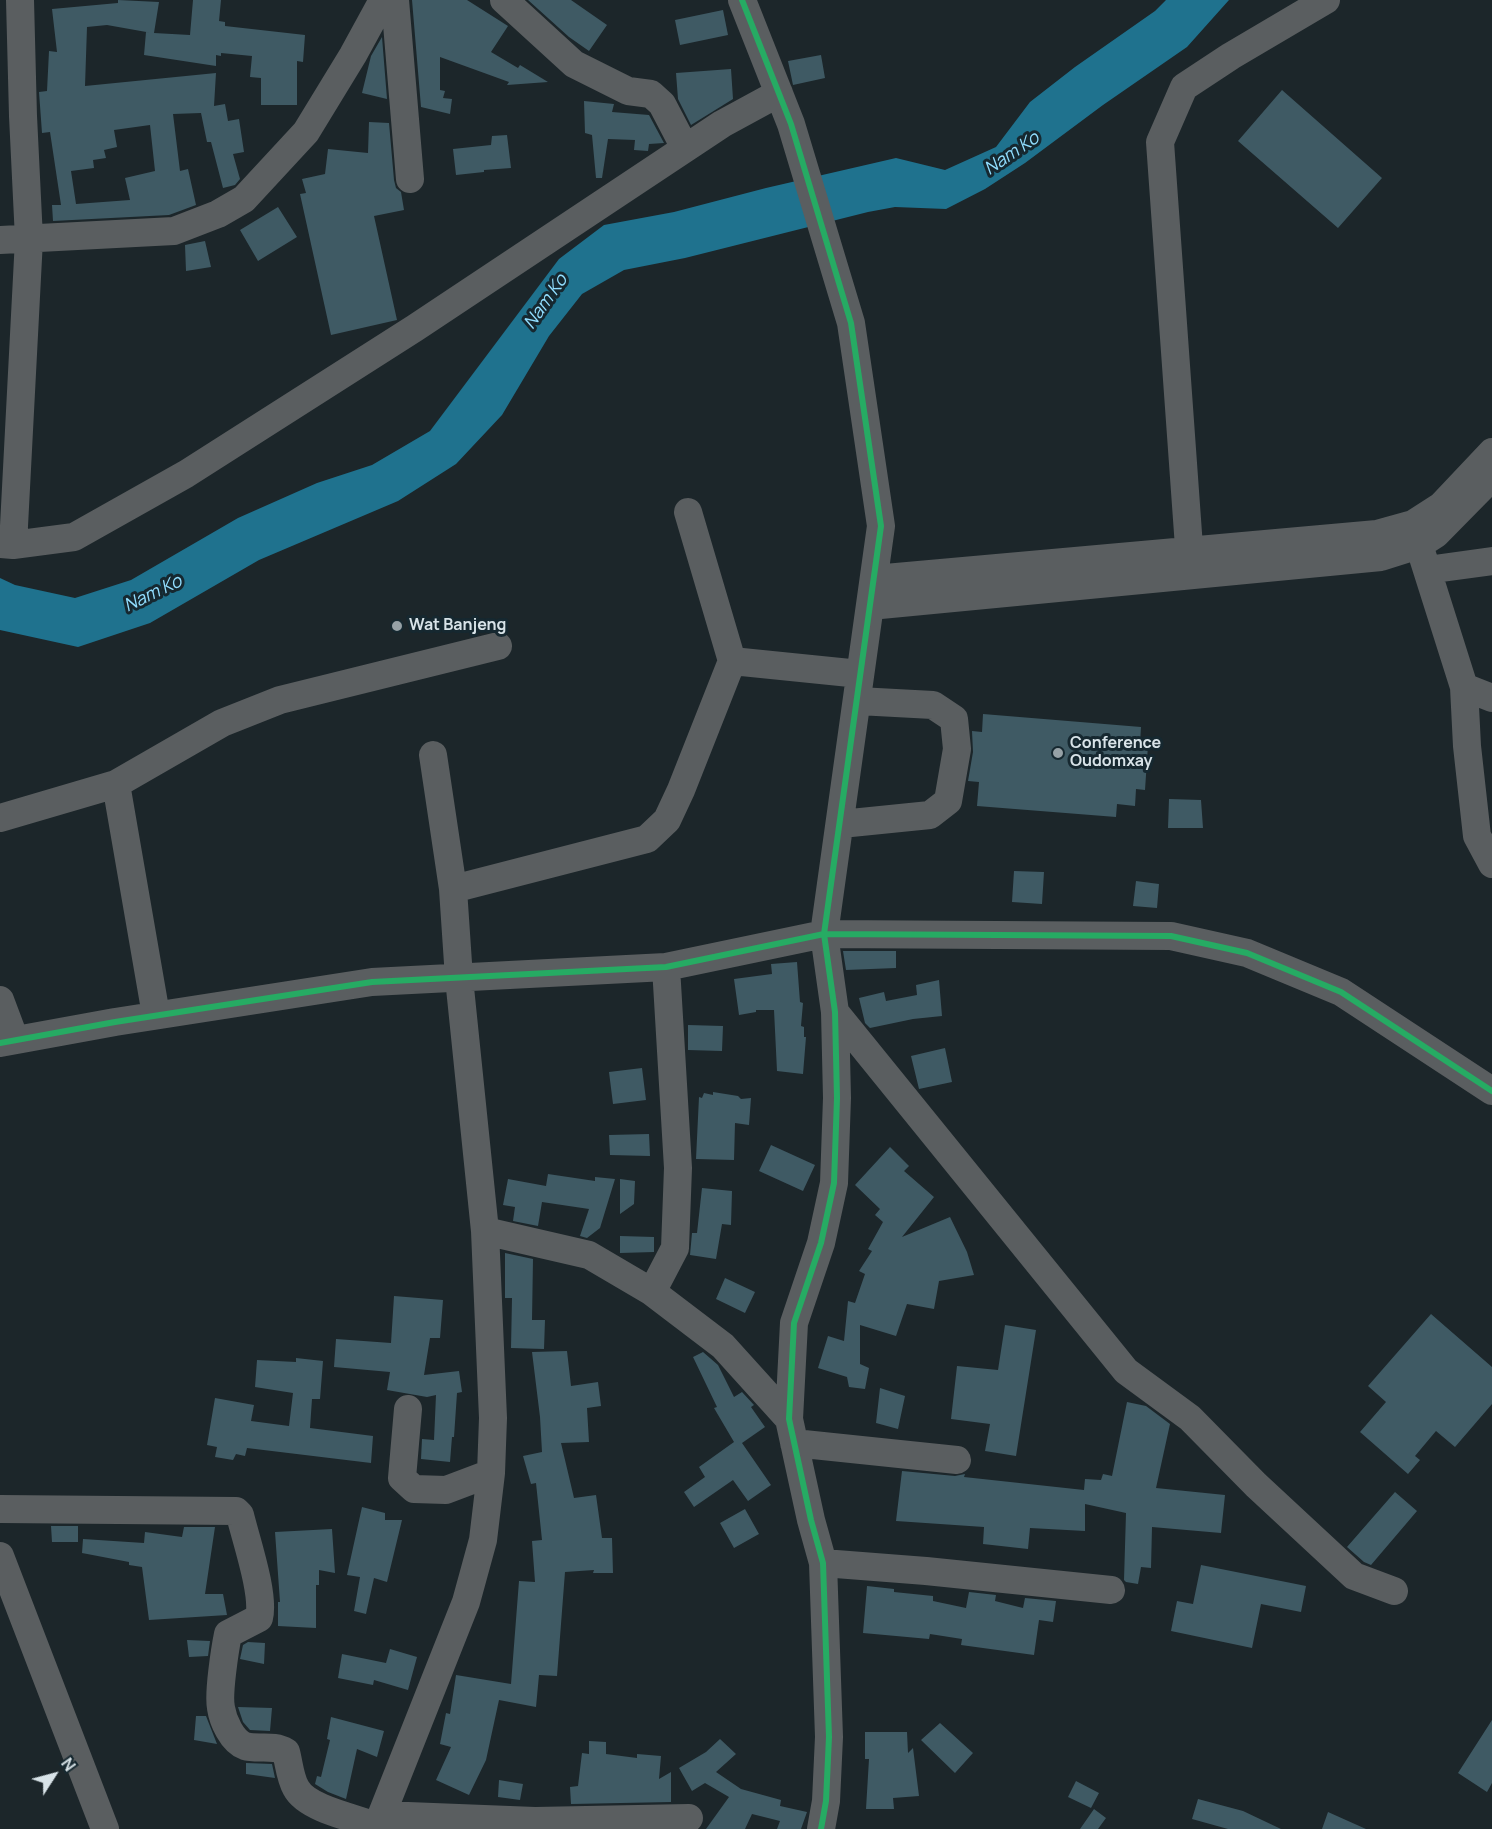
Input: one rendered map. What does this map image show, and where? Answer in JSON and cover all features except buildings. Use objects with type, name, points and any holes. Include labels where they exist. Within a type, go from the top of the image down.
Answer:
[{"type":"street","points":[[20,0],[29,239],[7,545],[74,537],[186,474],[415,328],[722,124],[779,93]]},
{"type":"street","points":[[0,240],[174,231],[218,214],[244,199],[306,132],[383,0]]},
{"type":"street","points":[[394,0],[410,179]]},
{"type":"street","points":[[504,0],[574,64],[628,91],[651,94],[662,104],[685,148]]},
{"type":"street","points":[[742,0],[791,124],[849,313],[881,526],[824,934],[835,1012],[837,1098],[834,1183],[822,1243],[794,1323],[792,1431],[811,1520],[823,1563],[829,1737],[826,1801],[821,1829]]},
{"type":"street","points":[[1190,563],[1160,142],[1184,87],[1231,56],[1326,0]]},
{"type":"street","points":[[1492,452],[1441,506],[1419,546],[1464,687],[1467,746],[1477,836],[1492,864]]},
{"type":"street","points":[[1419,546],[1436,534],[1492,477]]},
{"type":"street","points":[[453,889],[647,839],[668,820],[732,661],[688,512]]},
{"type":"street","points":[[872,592],[1190,563],[1377,534],[1419,546],[1492,561]]},
{"type":"street","points":[[0,818],[116,784],[222,723],[280,700],[498,646]]},
{"type":"street","points":[[732,661],[933,705],[954,719],[957,749],[948,801],[930,815],[841,824]]},
{"type":"street","points":[[1464,687],[1492,698]]},
{"type":"street","points":[[378,1823],[466,1602],[483,1540],[491,1473],[493,1418],[485,1231],[459,978],[453,889],[433,754]]},
{"type":"street","points":[[116,784],[156,1016]]},
{"type":"street","points":[[0,1000],[8,1041],[372,982],[666,967],[824,934],[1171,936],[1247,953],[1341,992],[1492,1091]]},
{"type":"street","points":[[652,1292],[675,1248],[678,1168],[666,967]]},
{"type":"street","points":[[835,1012],[1126,1371],[1190,1418],[1256,1485],[1354,1576],[1394,1591]]},
{"type":"street","points":[[485,1231],[589,1255],[652,1292],[723,1346],[792,1431],[957,1460]]},
{"type":"street","points":[[408,1409],[402,1478],[414,1489],[446,1490],[491,1473]]},
{"type":"street","points":[[0,1509],[236,1511],[240,1515],[260,1595],[261,1611],[259,1618],[228,1634],[220,1707],[235,1739],[245,1746],[280,1748],[286,1752],[295,1787],[307,1800],[378,1823],[689,1818]]},
{"type":"street","points":[[0,1556],[105,1829]]},
{"type":"street","points":[[823,1563],[1111,1590]]},
{"type":"water","name":"Nam Ko","points":[[1166,0],[1229,0],[1187,47],[985,189],[946,209],[895,207],[868,212],[685,258],[624,270],[582,294],[549,336],[502,415],[456,464],[398,501],[259,560],[150,623],[78,647],[0,630],[0,578],[15,585],[75,598],[131,580],[238,518],[317,483],[372,465],[430,431],[559,259],[604,225],[674,212],[896,158],[945,170],[996,147],[1030,102],[1075,67],[1155,11]]},
{"type":"cycle path","points":[[0,1043],[115,1022],[372,982],[666,967],[824,934],[881,526],[851,323],[791,124],[742,0]]},
{"type":"cycle path","points":[[821,1829],[826,1801],[829,1737],[823,1563],[789,1419],[794,1323],[821,1243],[834,1183],[837,1098],[835,1012],[824,934],[1171,936],[1247,953],[1341,992],[1492,1091]]},
{"type":"place","name":"Wat Banjeng","points":[[397,626]]},
{"type":"place","name":"Conference Oudomxay","points":[[1058,753]]}]
